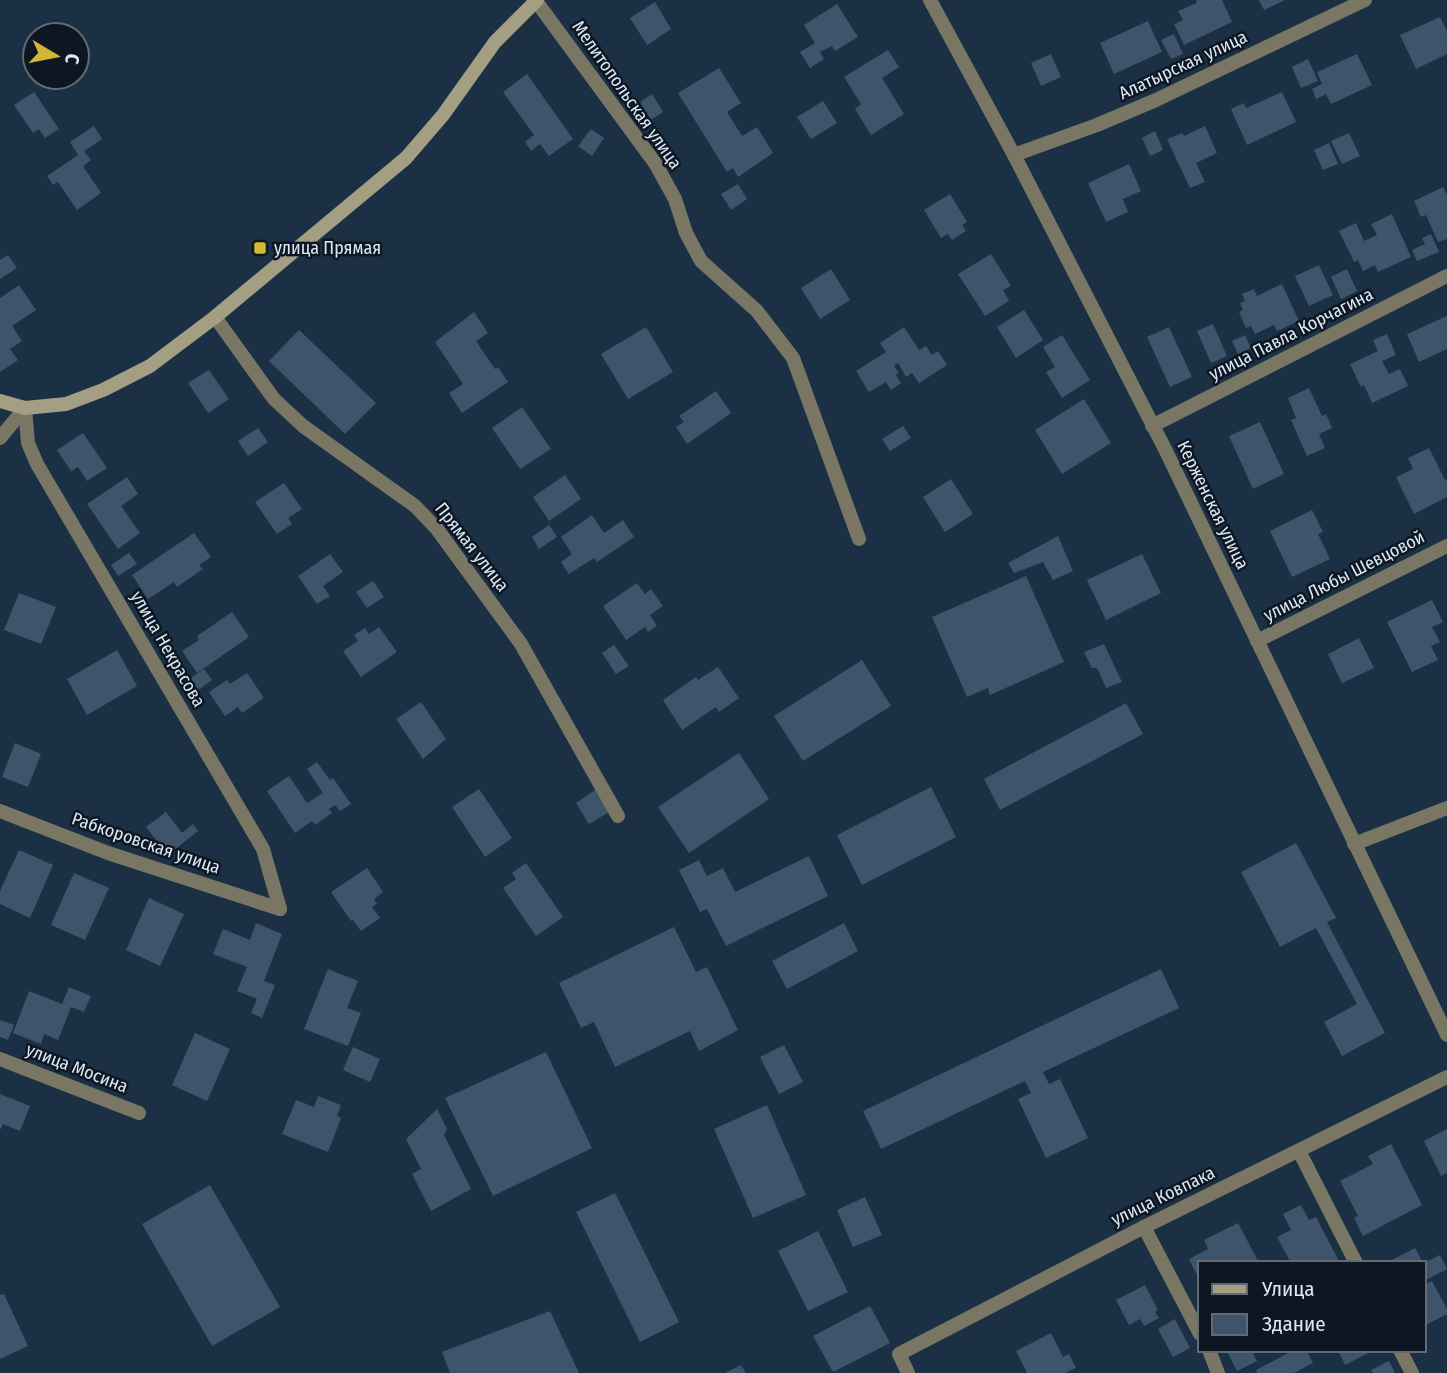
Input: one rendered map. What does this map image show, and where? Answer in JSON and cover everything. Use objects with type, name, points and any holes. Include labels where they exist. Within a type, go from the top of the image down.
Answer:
[{"type":"street","points":[[0,401],[25,408],[66,404],[103,390],[150,366],[215,317],[406,158],[443,115],[495,42],[537,0]]},
{"type":"street","name":"Мелитопольская улица","points":[[537,0],[654,163],[675,199],[686,233],[701,261],[757,311],[793,358],[859,539]]},
{"type":"street","name":"Керженская улица","points":[[930,0],[1014,155],[1152,426],[1447,1035]]},
{"type":"street","name":"Алатырская улица","points":[[1014,155],[1144,105],[1365,0]]},
{"type":"street","name":"улица Павла Корчагина","points":[[1152,426],[1447,276]]},
{"type":"street","name":"Прямая улица","points":[[215,317],[274,399],[303,426],[415,506],[437,529],[521,644],[618,816]]},
{"type":"street","points":[[0,438],[25,408]]},
{"type":"street","name":"улица Некрасова","points":[[25,408],[28,443],[37,464],[263,849],[280,909]]},
{"type":"street","name":"улица Любы Шевцовой","points":[[1257,641],[1447,546]]},
{"type":"street","points":[[1354,844],[1447,808]]},
{"type":"street","name":"Рабкоровская улица","points":[[0,811],[108,853],[280,909]]},
{"type":"street","name":"улица Мосина","points":[[0,1059],[139,1113]]},
{"type":"street","name":"улица Ковпака","points":[[908,1373],[899,1354],[1144,1227],[1447,1077]]},
{"type":"street","points":[[1299,1151],[1355,1261]]},
{"type":"street","points":[[1144,1227],[1198,1330]]},
{"type":"street","points":[[1210,1352],[1218,1373]]},
{"type":"street","points":[[1401,1352],[1412,1373]]},
{"type":"building","points":[[1196,0],[1222,0],[1232,22],[1184,45],[1174,24],[1183,20],[1178,11],[1197,3]]},
{"type":"building","points":[[1259,0],[1285,0],[1264,10]]},
{"type":"building","points":[[655,2],[671,29],[647,45],[630,18]]},
{"type":"building","points":[[837,4],[858,37],[835,51],[832,46],[820,52],[824,59],[810,68],[800,52],[815,43],[804,25]]},
{"type":"building","points":[[1440,17],[1447,31],[1447,54],[1416,69],[1400,35]]},
{"type":"building","points":[[1148,21],[1162,52],[1114,74],[1100,43]]},
{"type":"building","points":[[1174,34],[1183,54],[1171,59],[1161,40]]},
{"type":"building","points":[[888,50],[899,67],[882,78],[904,114],[871,135],[855,109],[861,104],[844,77]]},
{"type":"building","points":[[1051,54],[1061,77],[1041,86],[1031,63]]},
{"type":"building","points":[[1357,54],[1372,85],[1331,104],[1326,94],[1316,99],[1312,89],[1322,84],[1317,72]]},
{"type":"building","points":[[1308,59],[1318,81],[1301,88],[1292,67]]},
{"type":"building","points":[[719,68],[741,103],[727,112],[742,136],[757,127],[773,153],[738,177],[733,168],[727,172],[678,93]]},
{"type":"building","points":[[527,74],[573,139],[549,156],[540,144],[531,151],[525,142],[534,135],[503,92]]},
{"type":"building","points":[[34,92],[59,129],[45,138],[39,129],[33,133],[14,105]]},
{"type":"building","points":[[1282,92],[1296,122],[1247,145],[1231,109],[1244,103],[1246,108]]},
{"type":"building","points":[[652,94],[663,112],[651,120],[640,102]]},
{"type":"building","points":[[823,101],[837,123],[811,139],[797,117]]},
{"type":"building","points":[[94,126],[102,139],[84,151],[91,160],[83,166],[101,193],[77,210],[58,182],[53,185],[47,176],[78,155],[70,142]]},
{"type":"building","points":[[1205,126],[1217,153],[1196,163],[1205,182],[1190,188],[1167,139],[1182,133],[1184,136]]},
{"type":"building","points":[[591,129],[604,138],[592,156],[578,146]]},
{"type":"building","points":[[1155,131],[1163,150],[1150,156],[1142,138]]},
{"type":"building","points":[[1349,133],[1360,156],[1342,164],[1331,141]]},
{"type":"building","points":[[1329,143],[1338,164],[1323,170],[1314,150]]},
{"type":"building","points":[[1129,164],[1141,191],[1123,199],[1128,212],[1106,222],[1088,183]]},
{"type":"building","points":[[738,184],[747,199],[731,210],[721,194]]},
{"type":"building","points":[[1443,187],[1447,195],[1447,239],[1438,242],[1426,215],[1421,217],[1414,201]]},
{"type":"building","points":[[950,194],[967,222],[962,225],[966,231],[952,240],[948,234],[941,238],[924,210]]},
{"type":"building","points":[[1392,214],[1411,257],[1378,272],[1375,265],[1363,271],[1358,260],[1354,262],[1339,231],[1356,223],[1364,241],[1377,235],[1371,224]]},
{"type":"building","points":[[1431,234],[1439,252],[1417,261],[1412,250],[1425,244],[1422,238]]},
{"type":"building","points":[[991,254],[1011,286],[1003,290],[1009,301],[985,316],[958,274]]},
{"type":"building","points":[[8,255],[17,268],[0,279],[0,260]]},
{"type":"building","points":[[1319,265],[1333,295],[1309,306],[1295,276]]},
{"type":"building","points":[[831,269],[850,300],[820,319],[801,288]]},
{"type":"building","points":[[1347,269],[1357,291],[1341,299],[1331,277]]},
{"type":"building","points":[[1282,284],[1299,321],[1277,331],[1274,325],[1255,334],[1251,326],[1246,328],[1239,312],[1243,310],[1240,303],[1245,301],[1242,294],[1254,289],[1257,296]]},
{"type":"building","points":[[19,285],[36,310],[12,326],[22,341],[10,349],[18,360],[0,372],[0,298]]},
{"type":"building","points":[[1024,310],[1043,340],[1016,358],[997,327]]},
{"type":"building","points":[[474,312],[488,333],[476,341],[495,369],[498,367],[508,382],[462,413],[449,393],[463,384],[435,342]]},
{"type":"building","points":[[1447,316],[1447,349],[1419,362],[1407,334]]},
{"type":"building","points":[[1213,324],[1227,356],[1211,363],[1197,331]]},
{"type":"building","points":[[646,327],[673,372],[628,399],[601,354]]},
{"type":"building","points":[[904,327],[919,350],[926,346],[932,355],[938,351],[947,365],[919,383],[912,373],[906,377],[898,363],[894,366],[901,383],[891,390],[886,382],[869,392],[856,371],[886,352],[880,343]]},
{"type":"building","points":[[1169,327],[1192,377],[1170,387],[1147,337]]},
{"type":"building","points":[[299,330],[376,403],[345,434],[269,361]]},
{"type":"building","points":[[1387,334],[1396,355],[1382,361],[1389,374],[1400,369],[1408,386],[1372,403],[1350,364],[1378,351],[1373,340]]},
{"type":"building","points":[[1062,335],[1090,380],[1062,398],[1046,372],[1055,367],[1043,347]]},
{"type":"building","points":[[1245,335],[1251,348],[1238,354],[1232,341]]},
{"type":"building","points":[[209,370],[229,399],[208,413],[188,383]]},
{"type":"building","points":[[1309,388],[1322,416],[1326,414],[1332,428],[1319,434],[1325,448],[1307,456],[1291,420],[1296,418],[1288,398]]},
{"type":"building","points":[[716,391],[731,413],[687,444],[676,427],[684,422],[679,416]]},
{"type":"building","points":[[1084,399],[1111,443],[1062,474],[1035,430]]},
{"type":"building","points":[[522,407],[551,449],[520,469],[492,428]]},
{"type":"building","points":[[1260,422],[1284,474],[1253,489],[1229,436]]},
{"type":"building","points":[[903,426],[911,438],[890,451],[882,439]]},
{"type":"building","points":[[258,428],[268,442],[248,456],[238,441]]},
{"type":"building","points":[[83,433],[107,468],[87,481],[78,467],[71,471],[57,450]]},
{"type":"building","points":[[1429,448],[1445,480],[1447,479],[1447,497],[1414,514],[1396,477],[1413,469],[1408,458]]},
{"type":"building","points":[[565,475],[581,499],[549,521],[533,497]]},
{"type":"building","points":[[127,477],[138,494],[121,506],[140,533],[118,549],[87,504]]},
{"type":"building","points":[[951,479],[973,514],[945,532],[923,497]]},
{"type":"building","points":[[284,483],[302,509],[288,518],[292,524],[277,534],[255,502]]},
{"type":"building","points":[[1312,510],[1323,532],[1318,534],[1330,559],[1292,577],[1270,531]]},
{"type":"building","points":[[592,515],[604,533],[623,520],[634,537],[597,562],[594,558],[569,574],[561,562],[572,554],[561,537]]},
{"type":"building","points":[[549,525],[557,537],[539,549],[532,537]]},
{"type":"building","points":[[194,533],[211,557],[199,565],[203,569],[177,587],[174,582],[148,599],[132,575]]},
{"type":"building","points":[[1058,536],[1073,571],[1053,580],[1043,562],[1014,573],[1008,563]]},
{"type":"building","points":[[129,553],[137,564],[118,576],[111,565]]},
{"type":"building","points":[[330,554],[343,572],[323,586],[330,596],[317,604],[298,576]]},
{"type":"building","points":[[1142,554],[1161,593],[1106,620],[1087,580]]},
{"type":"building","points":[[1026,576],[1064,662],[990,695],[988,688],[967,697],[932,617]]},
{"type":"building","points":[[373,581],[384,597],[367,608],[356,592]]},
{"type":"building","points":[[637,583],[645,594],[651,589],[663,606],[650,615],[657,626],[648,632],[645,627],[626,640],[603,606]]},
{"type":"building","points":[[19,593],[56,607],[41,644],[4,630]]},
{"type":"building","points":[[1432,600],[1443,622],[1432,627],[1440,642],[1431,646],[1438,660],[1412,672],[1387,622]]},
{"type":"building","points":[[232,612],[249,637],[197,673],[182,651],[199,640],[197,636]]},
{"type":"building","points":[[379,627],[397,652],[361,677],[343,651],[358,641],[354,635],[365,628],[369,634]]},
{"type":"building","points":[[1359,638],[1374,668],[1342,683],[1328,654]]},
{"type":"building","points":[[1104,644],[1122,682],[1106,688],[1097,668],[1092,668],[1084,652]]},
{"type":"building","points":[[614,645],[629,666],[616,674],[602,653]]},
{"type":"building","points":[[117,650],[137,686],[87,715],[67,679]]},
{"type":"building","points":[[862,660],[891,706],[803,761],[774,716]]},
{"type":"building","points":[[718,667],[739,698],[719,712],[716,707],[682,730],[663,700],[696,677],[698,680]]},
{"type":"building","points":[[204,669],[212,680],[194,693],[186,681]]},
{"type":"building","points":[[247,673],[264,698],[242,713],[238,707],[225,716],[209,692],[227,680],[230,684]]},
{"type":"building","points":[[421,702],[446,739],[423,759],[396,719]]},
{"type":"building","points":[[1126,703],[1143,734],[1000,810],[984,779]]},
{"type":"building","points":[[15,743],[41,754],[28,787],[2,777]]},
{"type":"building","points":[[739,753],[769,799],[689,853],[658,807]]},
{"type":"building","points":[[317,762],[330,780],[333,778],[351,804],[340,811],[335,805],[329,809],[332,813],[315,825],[312,821],[295,833],[267,791],[289,776],[307,803],[323,793],[307,769]]},
{"type":"building","points":[[931,787],[956,837],[862,885],[837,835]]},
{"type":"building","points":[[479,789],[512,838],[485,857],[452,807]]},
{"type":"building","points":[[595,790],[609,812],[589,824],[576,803]]},
{"type":"building","points":[[166,812],[182,833],[193,824],[198,831],[168,855],[146,827]]},
{"type":"building","points":[[1296,843],[1336,918],[1327,922],[1385,1033],[1342,1056],[1324,1022],[1357,1004],[1316,928],[1280,947],[1241,872]]},
{"type":"building","points":[[19,850],[53,865],[30,918],[0,904],[0,891]]},
{"type":"building","points":[[809,856],[828,896],[726,946],[707,909],[700,912],[679,870],[699,860],[707,876],[723,868],[735,892]]},
{"type":"building","points":[[526,863],[563,917],[536,936],[503,888],[516,879],[512,873]]},
{"type":"building","points":[[367,868],[383,892],[374,899],[377,904],[372,907],[380,918],[361,931],[331,892]]},
{"type":"building","points":[[74,873],[109,888],[85,940],[51,925]]},
{"type":"building","points":[[149,898],[184,914],[160,966],[126,950]]},
{"type":"building","points":[[256,923],[282,934],[264,981],[275,985],[262,1018],[251,1013],[257,999],[237,991],[247,967],[213,954],[223,929],[250,940]]},
{"type":"building","points":[[844,923],[858,951],[787,989],[772,961]]},
{"type":"building","points":[[674,927],[696,972],[707,967],[738,1030],[699,1051],[690,1031],[615,1067],[594,1022],[581,1028],[559,983]]},
{"type":"building","points":[[328,969],[358,981],[347,1008],[361,1013],[348,1046],[304,1029]]},
{"type":"building","points":[[1161,969],[1179,1008],[1043,1072],[1049,1084],[1060,1079],[1088,1138],[1046,1158],[1018,1099],[1031,1093],[1025,1081],[881,1149],[863,1111]]},
{"type":"building","points":[[69,987],[91,996],[84,1012],[71,1007],[58,1040],[44,1034],[41,1044],[13,1033],[29,991],[62,1004]]},
{"type":"building","points":[[0,1020],[14,1025],[8,1040],[0,1037]]},
{"type":"building","points":[[195,1033],[230,1049],[207,1101],[172,1085]]},
{"type":"building","points":[[784,1045],[803,1082],[779,1094],[760,1057]]},
{"type":"building","points":[[353,1047],[380,1059],[370,1082],[343,1070]]},
{"type":"building","points":[[546,1052],[592,1148],[493,1196],[445,1098]]},
{"type":"building","points":[[0,1094],[30,1106],[20,1131],[3,1124],[0,1130]]},
{"type":"building","points":[[318,1096],[341,1105],[337,1116],[341,1118],[328,1152],[282,1134],[296,1100],[314,1107]]},
{"type":"building","points":[[767,1105],[806,1195],[753,1218],[714,1129]]},
{"type":"building","points":[[437,1109],[447,1129],[444,1135],[471,1189],[431,1211],[412,1174],[421,1169],[406,1139]]},
{"type":"building","points":[[1447,1129],[1447,1173],[1441,1176],[1424,1141]]},
{"type":"building","points":[[1391,1144],[1422,1205],[1363,1236],[1354,1218],[1358,1216],[1340,1181],[1373,1164],[1368,1156]]},
{"type":"building","points":[[210,1185],[280,1307],[212,1346],[142,1224]]},
{"type":"building","points":[[615,1193],[679,1322],[640,1342],[576,1212]]},
{"type":"building","points":[[865,1197],[882,1235],[853,1247],[837,1210]]},
{"type":"building","points":[[1301,1205],[1309,1220],[1316,1217],[1339,1261],[1290,1261],[1277,1237],[1291,1230],[1283,1214]]},
{"type":"building","points":[[1238,1223],[1258,1261],[1198,1261],[1198,1277],[1189,1259],[1208,1249],[1204,1240]]},
{"type":"building","points":[[818,1231],[848,1292],[808,1311],[778,1251]]},
{"type":"building","points":[[1415,1248],[1422,1261],[1390,1261]]},
{"type":"building","points":[[1440,1255],[1447,1269],[1426,1280],[1426,1262]]},
{"type":"building","points":[[1432,1281],[1447,1314],[1426,1325],[1426,1284]]},
{"type":"building","points":[[1145,1285],[1158,1310],[1155,1312],[1159,1318],[1144,1326],[1140,1319],[1129,1325],[1116,1300]]},
{"type":"building","points":[[4,1294],[28,1346],[0,1359],[0,1295]]},
{"type":"building","points":[[870,1306],[890,1343],[833,1372],[813,1336]]},
{"type":"building","points":[[550,1311],[579,1373],[450,1373],[442,1352]]},
{"type":"building","points":[[1175,1319],[1190,1348],[1173,1357],[1158,1329]]},
{"type":"building","points":[[1051,1333],[1063,1357],[1069,1354],[1076,1368],[1065,1373],[1027,1373],[1016,1351]]},
{"type":"building","points":[[1227,1352],[1252,1352],[1257,1361],[1237,1371]]},
{"type":"building","points":[[1290,1352],[1307,1352],[1313,1363],[1294,1373],[1257,1373],[1256,1370]]},
{"type":"building","points":[[1339,1352],[1370,1352],[1345,1365]]},
{"type":"building","points":[[1389,1361],[1395,1373],[1373,1373],[1371,1370]]},
{"type":"building","points":[[741,1365],[746,1373],[725,1373]]},
{"type":"place","name":"улица Прямая","points":[[260,248]]}]
